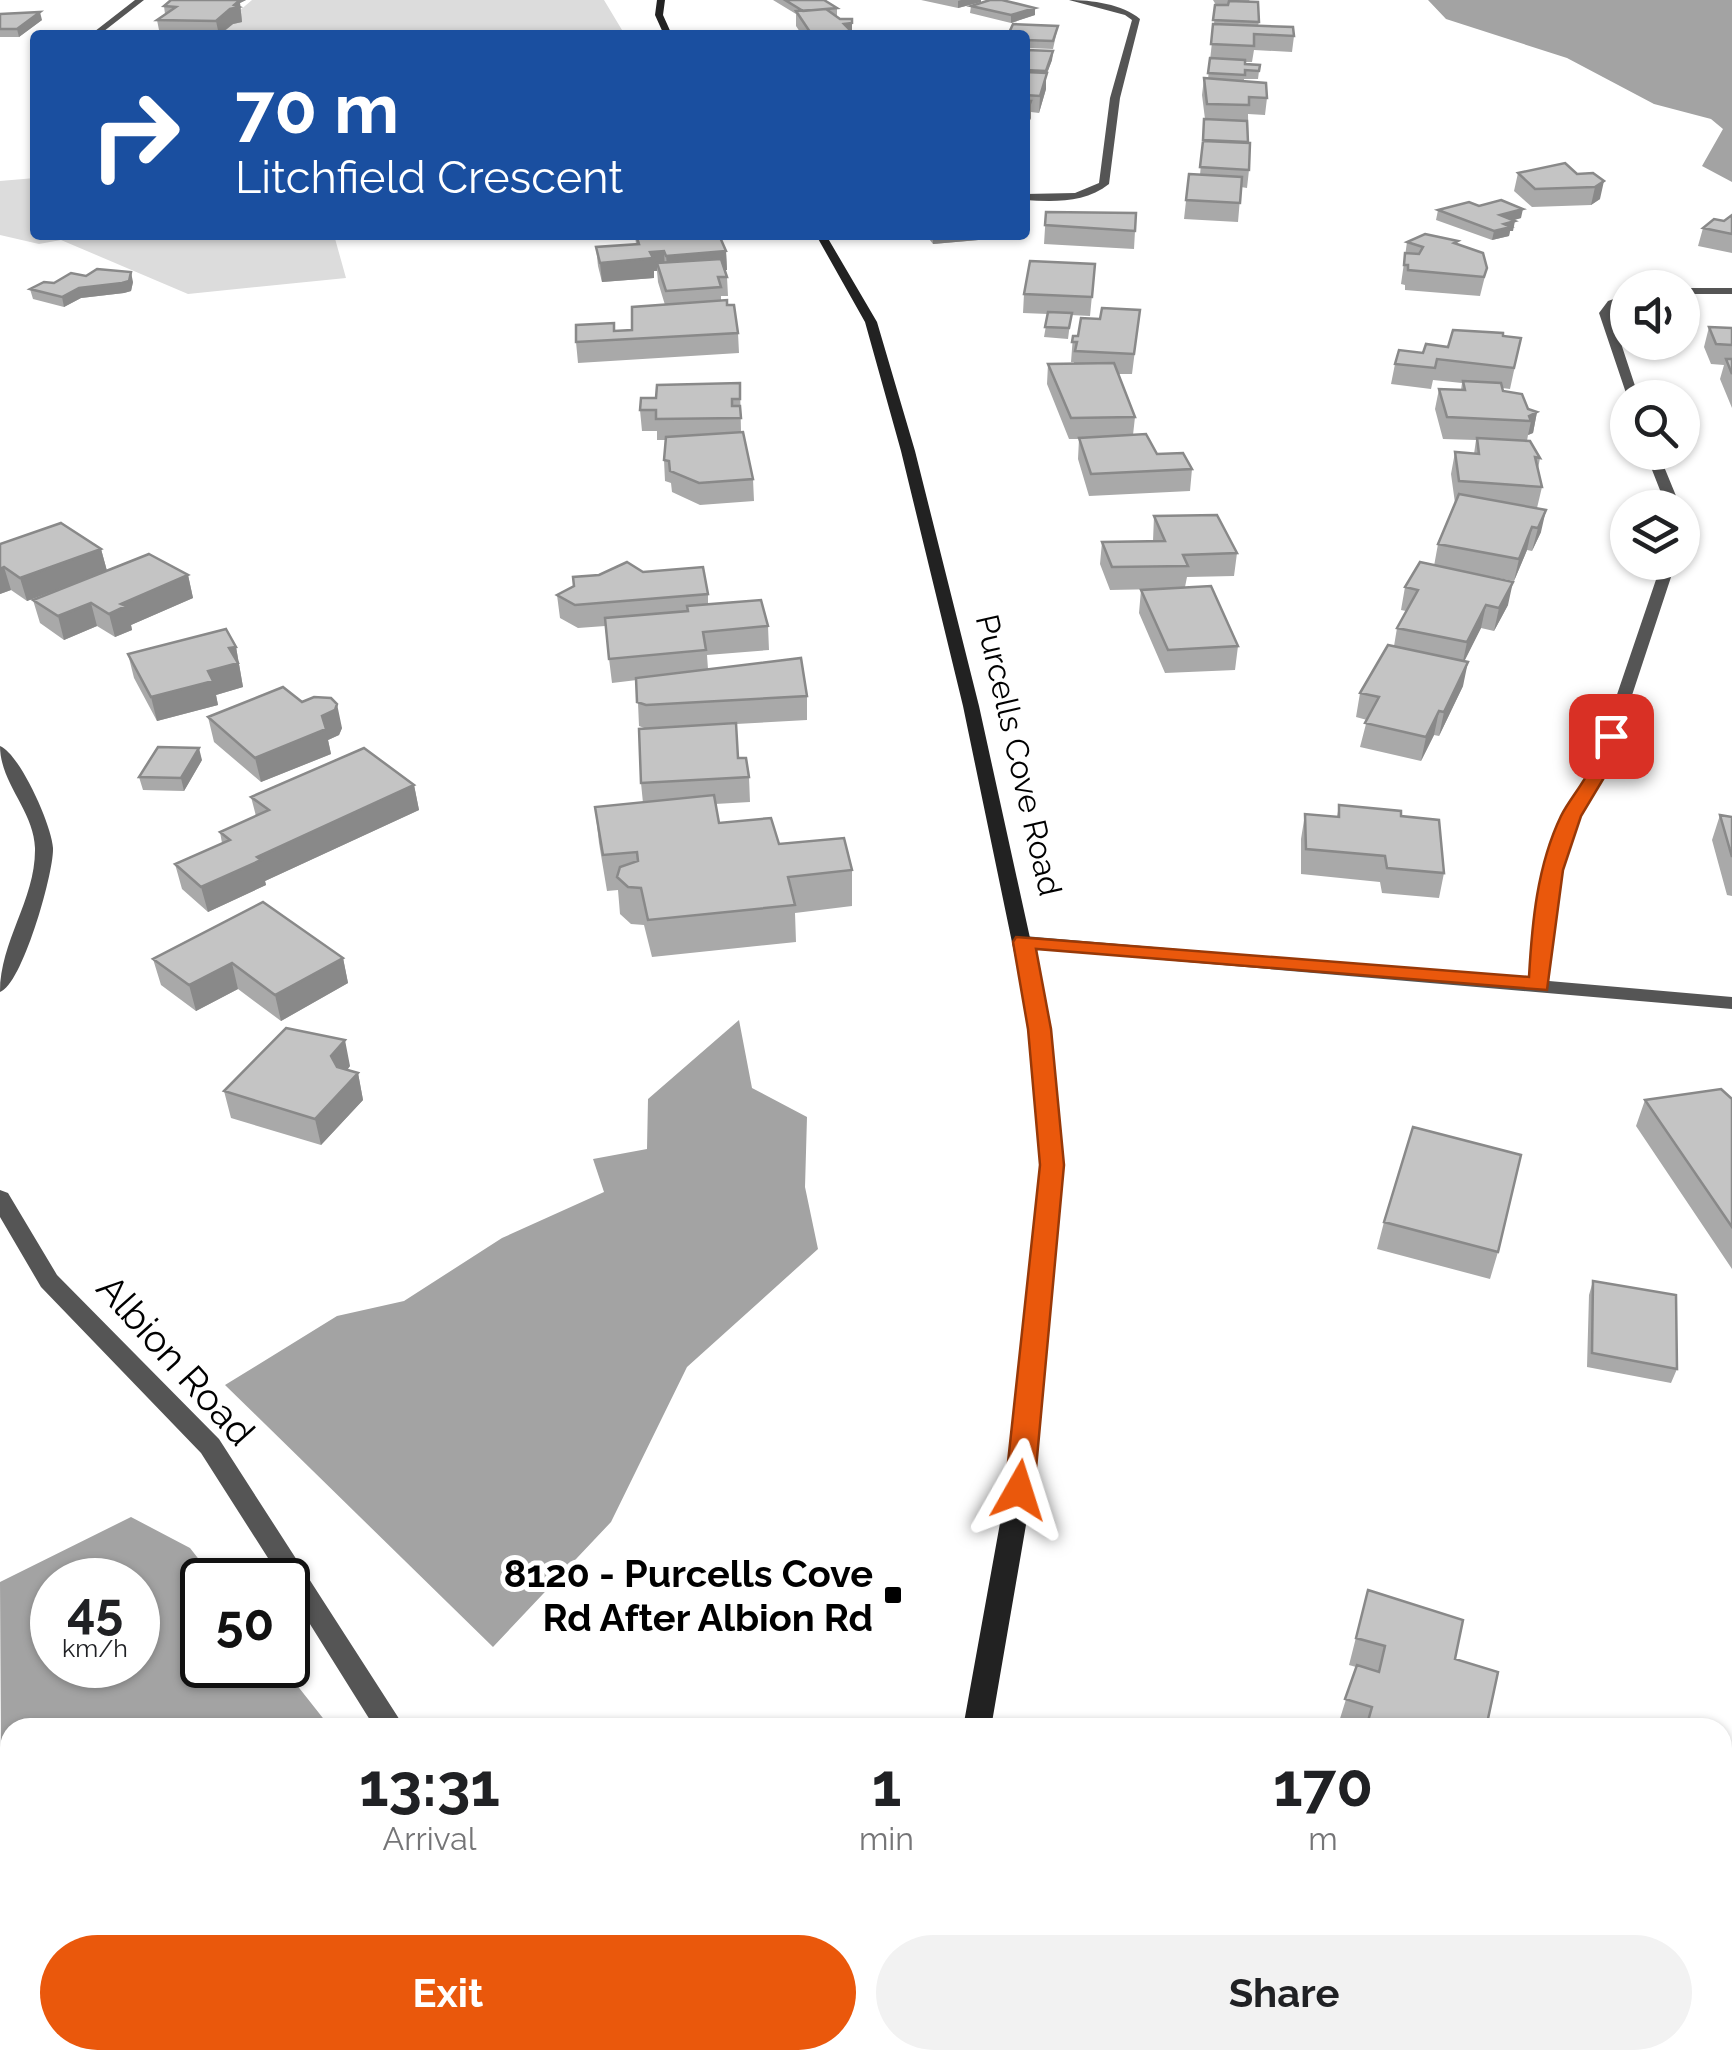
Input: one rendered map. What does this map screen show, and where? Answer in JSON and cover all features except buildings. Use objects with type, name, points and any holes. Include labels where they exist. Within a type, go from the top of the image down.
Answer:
[{"type":"main road","points":[[660,0],[659,15],[666,30]]},
{"type":"main road","name":"Purcells Cove Road","points":[[824,240],[871,322],[970,706],[1040,1029],[1052,1165],[1019,1490],[978,1718]]},
{"type":"street","points":[[101,30],[140,0]]},
{"type":"street","points":[[1030,197],[1086,194],[1104,184],[1115,98],[1136,20],[1128,12],[1073,0]]},
{"type":"street","points":[[1700,291],[1732,292]]},
{"type":"street","points":[[1610,306],[1604,313],[1610,331]]},
{"type":"street","points":[[1539,985],[1542,928],[1552,870],[1571,816],[1598,771],[1663,580]]},
{"type":"street","points":[[0,751],[41,830],[44,851],[22,938],[0,986]]},
{"type":"street","points":[[1024,942],[1732,1003]]},
{"type":"street","name":"Albion Road","points":[[0,1198],[49,1281],[210,1446],[386,1718]]},
{"type":"shaded area","points":[[252,0],[604,0],[622,30],[217,30]]},
{"type":"shaded area","points":[[1428,0],[1732,0],[1732,182],[1702,166],[1723,129],[1711,119],[1654,104],[1567,58],[1446,19]]},
{"type":"shaded area","points":[[30,178],[30,240],[61,240],[39,244],[0,235],[0,181]]},
{"type":"shaded area","points":[[61,240],[335,240],[346,278],[188,294]]},
{"type":"shaded area","points":[[739,1020],[752,1088],[807,1117],[805,1187],[818,1249],[687,1367],[611,1522],[493,1647],[225,1385],[337,1316],[404,1301],[502,1238],[604,1192],[593,1159],[647,1149],[648,1099]]},
{"type":"shaded area","points":[[131,1517],[190,1548],[198,1558],[180,1558],[180,1688],[299,1688],[323,1718],[1,1718],[0,1582],[30,1567],[30,1688],[160,1688],[160,1558],[48,1558]]},
{"type":"place","name":"8120 - Purcells Cove Rd After Albion Rd","points":[[893,1595]]},
{"type":"route","points":[[1019,1490],[1052,1165],[1040,1029],[1024,942],[1539,985],[1542,928],[1552,870],[1571,816],[1598,771],[1611,736]]}]
